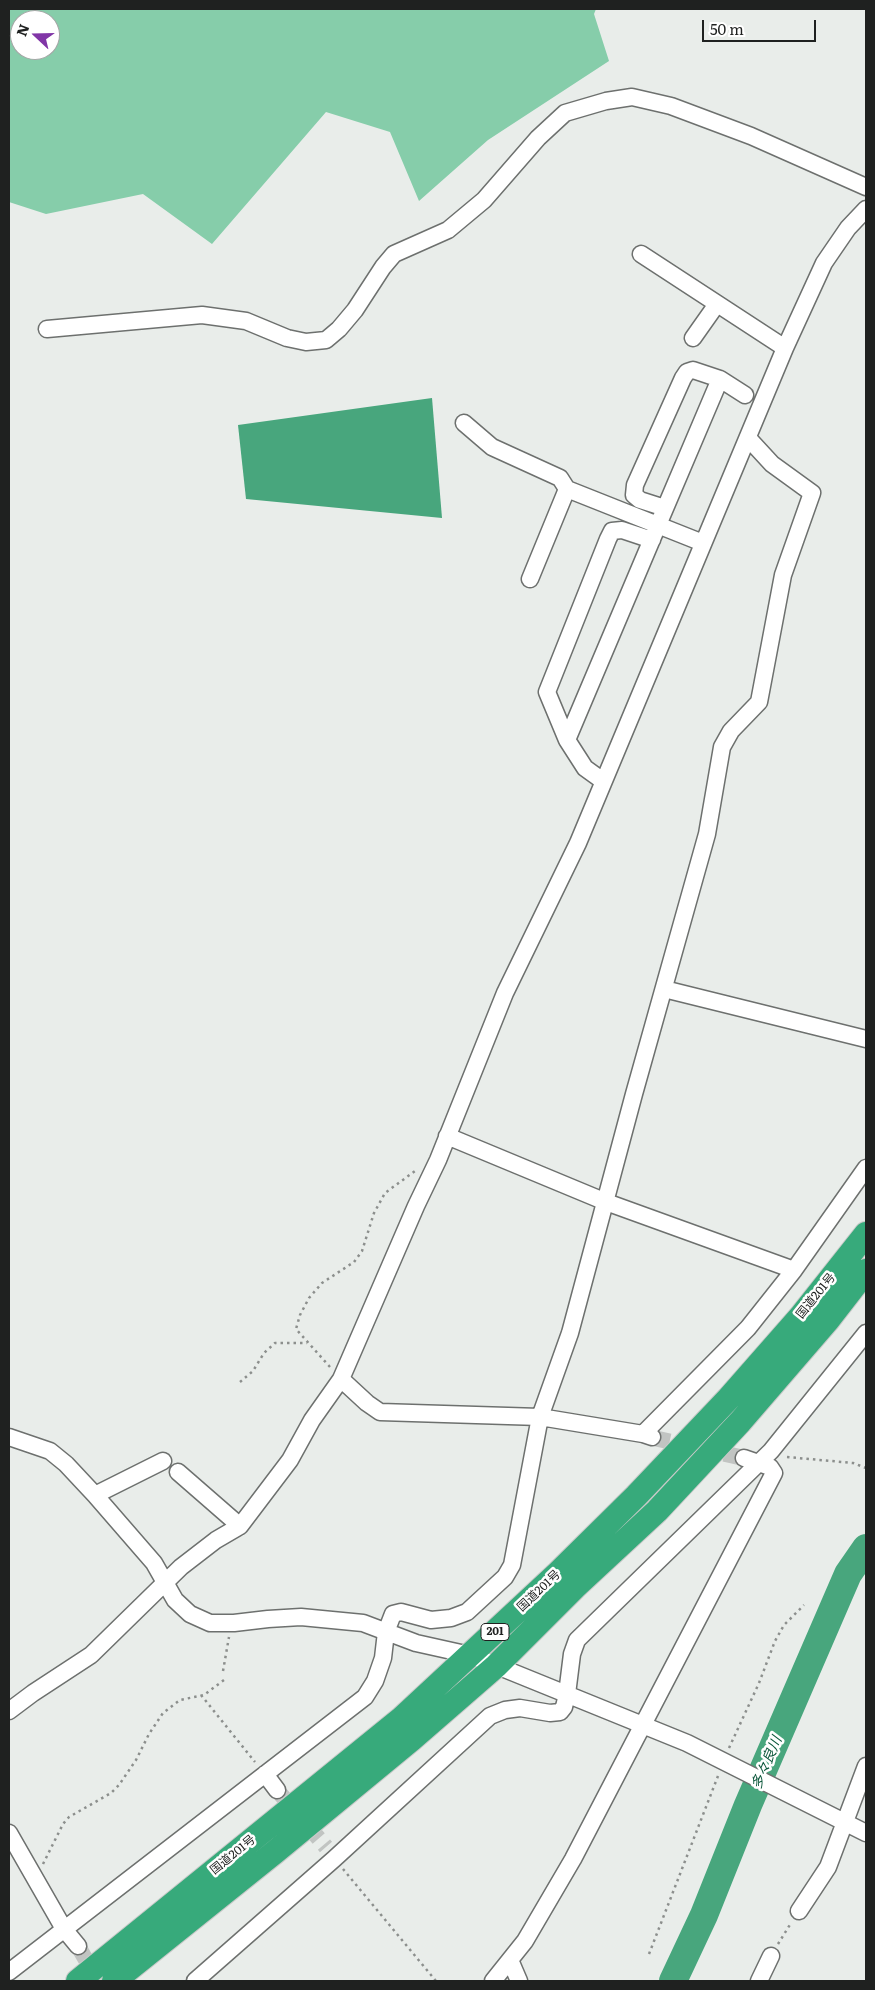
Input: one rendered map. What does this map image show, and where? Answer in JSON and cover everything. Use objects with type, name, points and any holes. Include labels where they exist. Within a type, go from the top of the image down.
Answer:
[{"type":"highway","name":"国道201号","points":[[78,1981],[402,1718],[558,1573],[729,1398],[801,1316],[866,1234]]},
{"type":"highway","name":"国道201号","points":[[114,1981],[275,1852],[412,1739],[496,1666],[575,1587],[657,1511],[734,1429],[828,1320],[866,1271]]},
{"type":"street","points":[[47,329],[202,315],[246,321],[287,338],[306,342],[326,340],[340,329],[394,254],[448,230],[484,200],[538,138],[565,112],[606,101],[632,97],[671,106],[751,136],[866,187]]},
{"type":"street","points":[[9,1711],[91,1655],[181,1566],[216,1540],[240,1526],[290,1460],[312,1420],[341,1379],[438,1160],[505,993],[578,843],[602,781],[785,348],[824,263],[848,228],[866,209]]},
{"type":"street","points":[[641,254],[785,348]]},
{"type":"street","points":[[693,338],[718,304]]},
{"type":"street","points":[[665,508],[640,500],[634,495],[635,485],[687,372],[693,370],[720,379],[745,395]]},
{"type":"street","points":[[567,740],[720,379]]},
{"type":"street","points":[[464,423],[492,447],[560,478],[567,489],[655,533]]},
{"type":"street","points":[[9,1972],[364,1697],[375,1681],[383,1658],[386,1632],[393,1614],[401,1612],[431,1620],[451,1618],[467,1612],[506,1577],[512,1565],[540,1416],[570,1333],[707,834],[722,748],[731,730],[759,702],[783,575],[812,493],[772,464],[748,438]]},
{"type":"street","points":[[530,579],[567,489]]},
{"type":"street","points":[[602,781],[585,768],[567,740],[547,692],[608,539],[612,532],[622,530],[655,533],[703,543]]},
{"type":"street","points":[[664,989],[866,1039]]},
{"type":"street","points":[[447,1136],[606,1202],[794,1270]]},
{"type":"street","points":[[341,1379],[367,1403],[380,1412],[540,1416],[648,1436],[748,1328],[794,1270],[866,1168]]},
{"type":"street","points":[[195,1981],[330,1853],[490,1716],[505,1710],[520,1708],[550,1713],[560,1712],[564,1707],[572,1654],[577,1640],[766,1457],[866,1333]]},
{"type":"street","points":[[9,1437],[50,1451],[95,1495],[154,1563],[175,1600],[190,1614],[210,1623],[301,1617],[363,1623],[416,1643],[470,1655],[728,1762],[866,1833]]},
{"type":"street","points":[[744,1458],[766,1457]]},
{"type":"street","points":[[493,1981],[525,1941],[573,1859],[774,1473],[766,1457]]},
{"type":"street","points":[[95,1495],[163,1461]]},
{"type":"street","points":[[178,1472],[240,1526]]},
{"type":"street","points":[[799,1911],[828,1867],[866,1766]]},
{"type":"street","points":[[265,1774],[277,1790]]},
{"type":"street","points":[[9,1833],[64,1929],[78,1946]]},
{"type":"street","points":[[759,1981],[771,1956]]},
{"type":"street","points":[[510,1960],[519,1981]]},
{"type":"path","points":[[341,1379],[296,1329],[300,1315],[309,1298],[322,1283],[354,1262],[362,1251],[374,1213],[385,1194],[402,1179],[438,1160]]},
{"type":"path","points":[[240,1382],[252,1371],[264,1353],[275,1343],[309,1343]]},
{"type":"path","points":[[766,1457],[853,1463],[866,1468]]},
{"type":"path","points":[[649,1954],[728,1762],[775,1641],[784,1625],[804,1605]]},
{"type":"path","points":[[223,1671],[231,1623]]},
{"type":"path","points":[[37,1879],[63,1824],[69,1817],[115,1789],[136,1760],[149,1734],[163,1713],[180,1700],[201,1695],[224,1680]]},
{"type":"path","points":[[201,1695],[265,1774]]},
{"type":"path","points":[[330,1853],[436,1981]]},
{"type":"path","points":[[771,1956],[799,1911]]},
{"type":"shaded area","points":[[9,9],[596,9],[594,14],[609,61],[488,140],[419,201],[390,132],[326,112],[212,244],[143,194],[46,214],[9,202]]},
{"type":"shaded area","points":[[432,398],[442,518],[246,499],[238,425]]},
{"type":"waterway","name":"多々良川","points":[[673,1981],[704,1915],[748,1805],[848,1574],[866,1548]]},
{"type":"tunnel","points":[[654,1438],[744,1458]]},
{"type":"tunnel","points":[[277,1790],[326,1847]]},
{"type":"tunnel","points":[[78,1946],[98,1981]]}]
